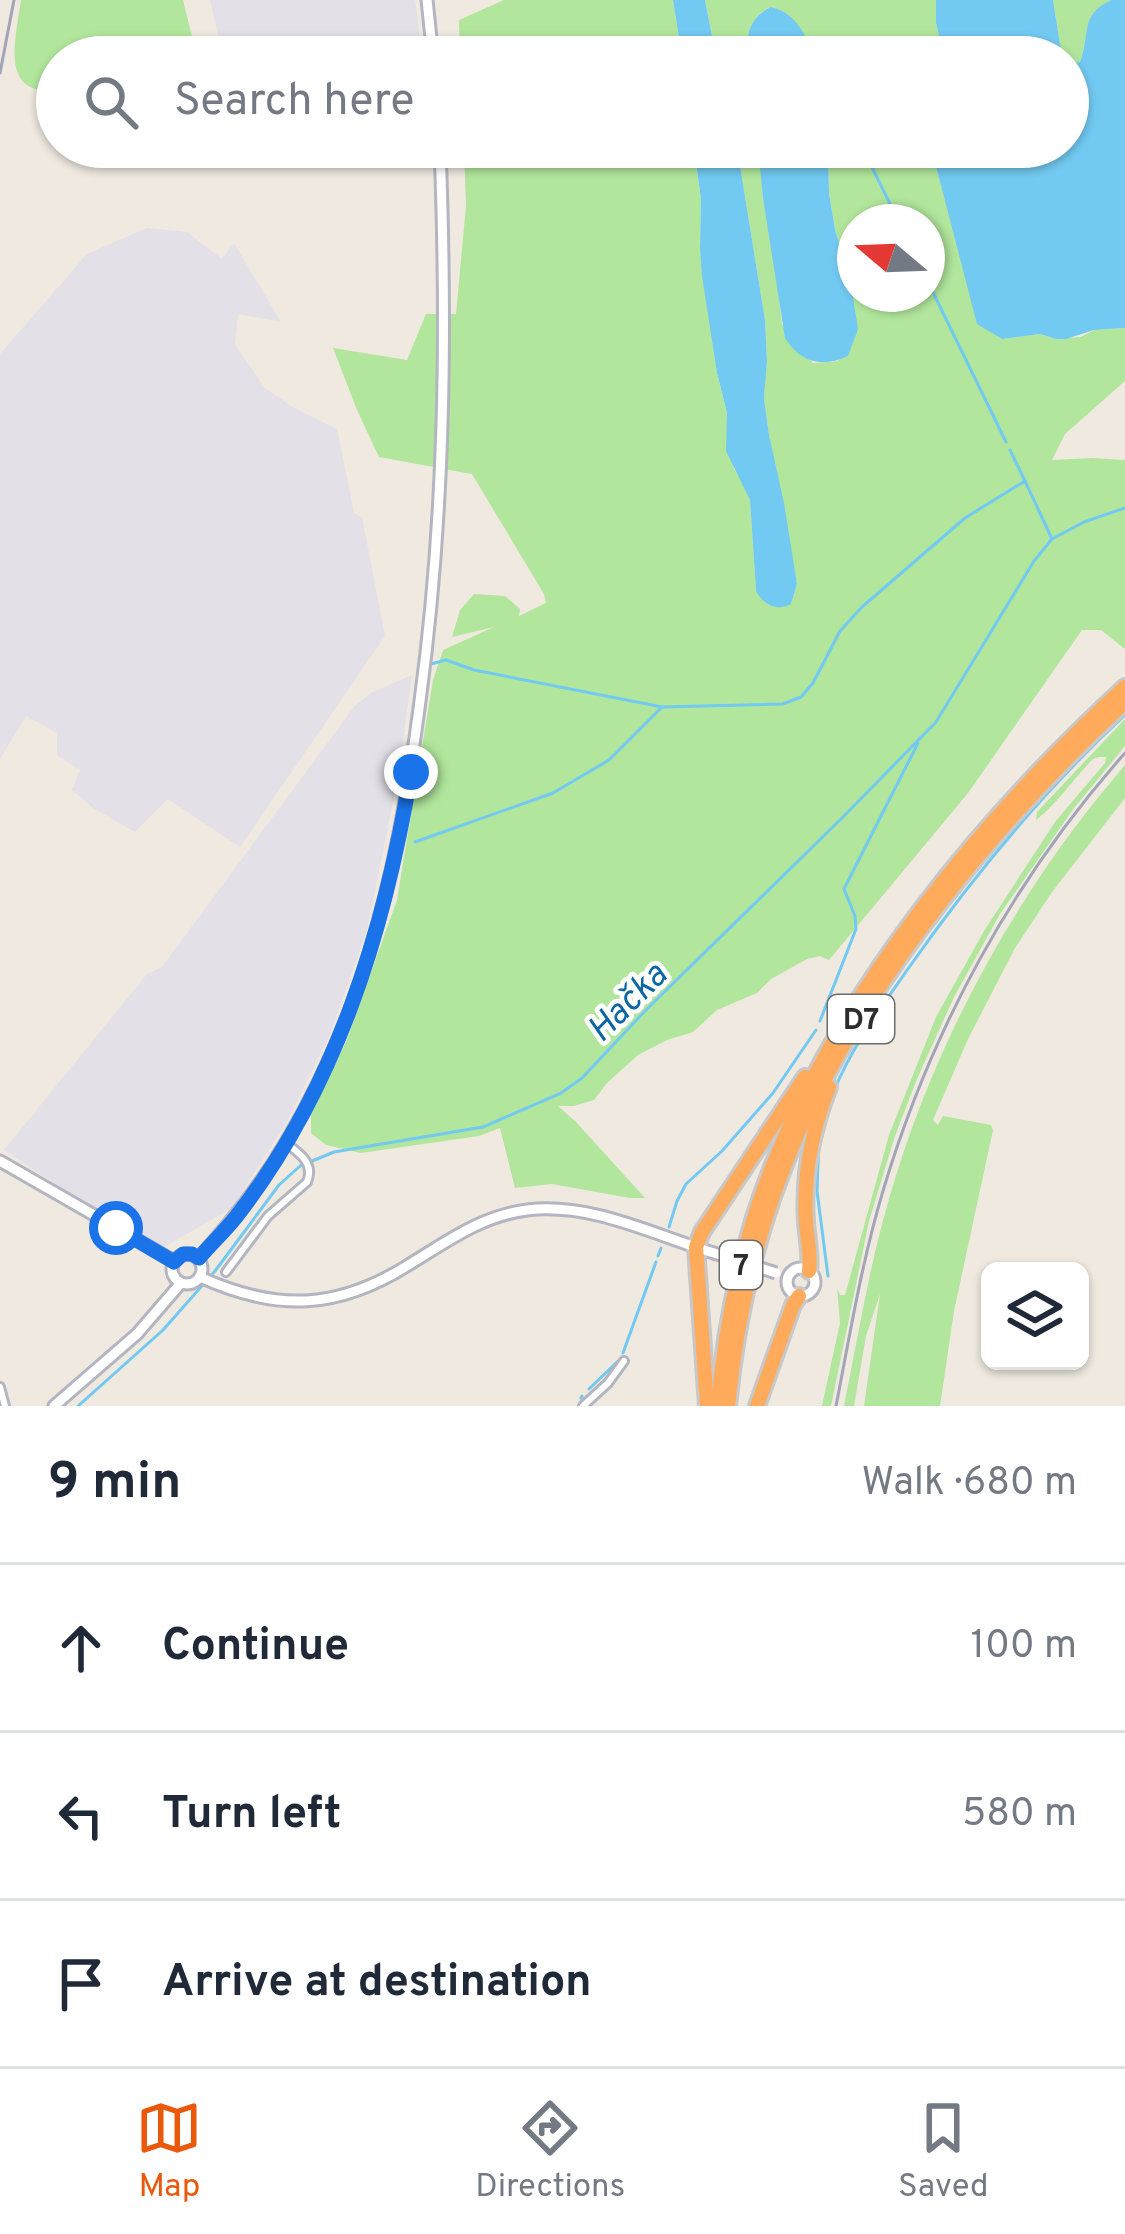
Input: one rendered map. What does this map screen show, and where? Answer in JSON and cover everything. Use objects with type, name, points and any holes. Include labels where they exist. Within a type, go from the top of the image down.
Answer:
[{"type":"highway","name":"D7","points":[[728,1406],[737,1331],[766,1215],[813,1100],[858,1013],[930,901],[988,829],[1125,687]]},
{"type":"highway","name":"D7","points":[[788,1130],[822,1062],[938,907],[1056,769],[1125,702]]},
{"type":"highway","points":[[707,1406],[696,1247],[841,1020],[858,1013],[856,1036],[828,1090],[811,1144],[806,1220],[809,1271]]},
{"type":"highway","name":"7","points":[[718,1406],[735,1288],[788,1130]]},
{"type":"highway","points":[[757,1406],[799,1296]]},
{"type":"street","points":[[428,0],[431,36]]},
{"type":"street","points":[[199,1258],[238,1214],[286,1143],[326,1066],[369,958],[392,876],[411,772],[432,598],[443,448],[446,349],[441,168]]},
{"type":"street","points":[[226,1272],[268,1216],[307,1182],[310,1168],[286,1143]]},
{"type":"street","points":[[0,1161],[174,1262]]},
{"type":"street","points":[[201,1277],[275,1301],[337,1298],[374,1285],[481,1222],[545,1209],[593,1215],[788,1277]]},
{"type":"street","points":[[183,1254],[199,1258],[201,1277],[194,1283],[181,1283],[172,1274],[174,1262],[183,1254]]},
{"type":"street","points":[[800,1268],[809,1271],[814,1288],[799,1296],[790,1289],[788,1277],[800,1268]]},
{"type":"street","points":[[54,1406],[137,1334],[181,1283]]},
{"type":"street","points":[[583,1406],[625,1361]]},
{"type":"street","points":[[0,1387],[4,1406]]},
{"type":"shaded area","points":[[210,0],[415,0],[420,36],[218,36]]},
{"type":"shaded area","points":[[147,228],[187,232],[222,259],[234,243],[281,322],[238,314],[235,345],[265,388],[337,429],[354,513],[362,517],[385,636],[240,847],[168,799],[135,832],[93,808],[72,790],[80,770],[57,755],[57,733],[26,716],[0,759],[0,354],[87,254]]},
{"type":"shaded area","points":[[412,675],[398,777],[367,930],[330,1034],[287,1122],[232,1208],[157,1251],[4,1150],[147,974],[162,967],[354,707],[371,693]]},
{"type":"green space","points":[[21,0],[183,0],[192,36],[36,36],[36,89],[19,75],[16,33]]},
{"type":"green space","points":[[504,0],[673,0],[679,36],[459,36],[459,20]]},
{"type":"green space","points":[[705,0],[936,0],[939,36],[804,36],[786,14],[771,7],[758,16],[748,36],[712,36]]},
{"type":"green space","points":[[1053,0],[1115,0],[1096,11],[1086,36],[1059,36]]},
{"type":"green space","points":[[465,168],[697,168],[700,248],[717,373],[734,469],[750,500],[756,591],[791,604],[797,584],[769,435],[764,398],[765,320],[740,168],[761,168],[782,324],[813,363],[838,361],[846,312],[945,312],[945,204],[837,204],[837,236],[828,168],[937,168],[978,324],[1002,339],[1040,334],[1056,339],[1081,337],[1094,330],[1125,328],[1125,381],[1065,434],[1052,460],[1125,460],[1125,649],[1101,630],[1082,630],[968,793],[829,960],[807,959],[771,979],[757,993],[717,1010],[693,1032],[638,1055],[594,1100],[558,1106],[645,1198],[552,1184],[515,1188],[500,1128],[479,1136],[361,1153],[326,1145],[311,1133],[311,1110],[346,1042],[397,900],[433,680],[443,650],[494,627],[452,637],[460,610],[474,594],[505,596],[520,609],[519,616],[546,603],[472,474],[379,457],[357,410],[333,348],[407,360],[426,314],[456,314]]},
{"type":"green space","points":[[1125,719],[1125,746],[1074,808],[1000,914],[954,997],[917,1079],[869,1221],[831,1406],[822,1406],[840,1323],[837,1288],[845,1295],[889,1135],[936,1017],[984,931],[1055,822],[1106,757],[1093,759],[1036,820],[1037,812]]},
{"type":"green space","points":[[1125,765],[1125,798],[1015,948],[933,1120],[938,1125],[943,1116],[991,1125],[993,1130],[954,1311],[940,1406],[864,1406],[880,1294],[866,1336],[854,1406],[844,1406],[882,1225],[930,1081],[1015,916],[1049,863]]},
{"type":"water","points":[[673,0],[705,0],[712,36],[679,36]]},
{"type":"water","points":[[936,0],[1053,0],[1059,36],[939,36]]},
{"type":"water","points":[[1125,0],[1125,328],[1094,330],[1066,339],[1040,334],[1002,339],[977,324],[936,168],[1089,168],[1086,36],[1090,18],[1102,6]]},
{"type":"water","points":[[771,7],[787,14],[804,36],[748,36],[758,16]]},
{"type":"water","points":[[697,168],[740,168],[765,320],[764,398],[769,435],[797,584],[791,604],[780,607],[762,600],[756,591],[750,500],[726,451],[727,413],[702,276]]},
{"type":"water","points":[[760,168],[828,168],[837,236],[837,312],[855,312],[858,329],[848,356],[829,362],[798,353],[785,338]]},
{"type":"waterway","points":[[872,168],[890,204]]},
{"type":"waterway","points":[[943,312],[1006,442]]},
{"type":"waterway","points":[[1010,450],[1025,481]]},
{"type":"waterway","points":[[415,842],[553,793],[609,760],[662,707],[783,704],[801,697],[840,631],[862,607],[965,518],[1025,481],[1052,539]]},
{"type":"waterway","name":"Hačka","points":[[78,1406],[163,1330],[215,1271],[279,1185],[300,1166],[334,1152],[483,1127],[561,1093],[582,1078],[936,722],[1052,539],[1125,508]]},
{"type":"waterway","points":[[431,664],[446,660],[474,670],[662,707]]},
{"type":"waterway","points":[[834,1091],[869,1026],[959,899],[1038,803],[1125,715]]},
{"type":"waterway","points":[[820,1021],[856,929],[844,889],[918,743]]},
{"type":"waterway","points":[[669,1227],[686,1184],[773,1093],[816,1030]]},
{"type":"waterway","points":[[819,1140],[817,1191],[828,1276]]},
{"type":"waterway","points":[[658,1256],[661,1248]]},
{"type":"waterway","points":[[623,1353],[656,1262]]},
{"type":"waterway","points":[[589,1389],[617,1362]]},
{"type":"railway","points":[[0,73],[14,0]]},
{"type":"railway","points":[[836,1406],[876,1217],[925,1072],[1012,905],[1084,801],[1125,753]]},
{"type":"route","points":[[116,1228],[174,1262],[183,1254],[199,1258],[238,1214],[276,1158],[326,1066],[364,972],[392,876],[411,772]]}]
